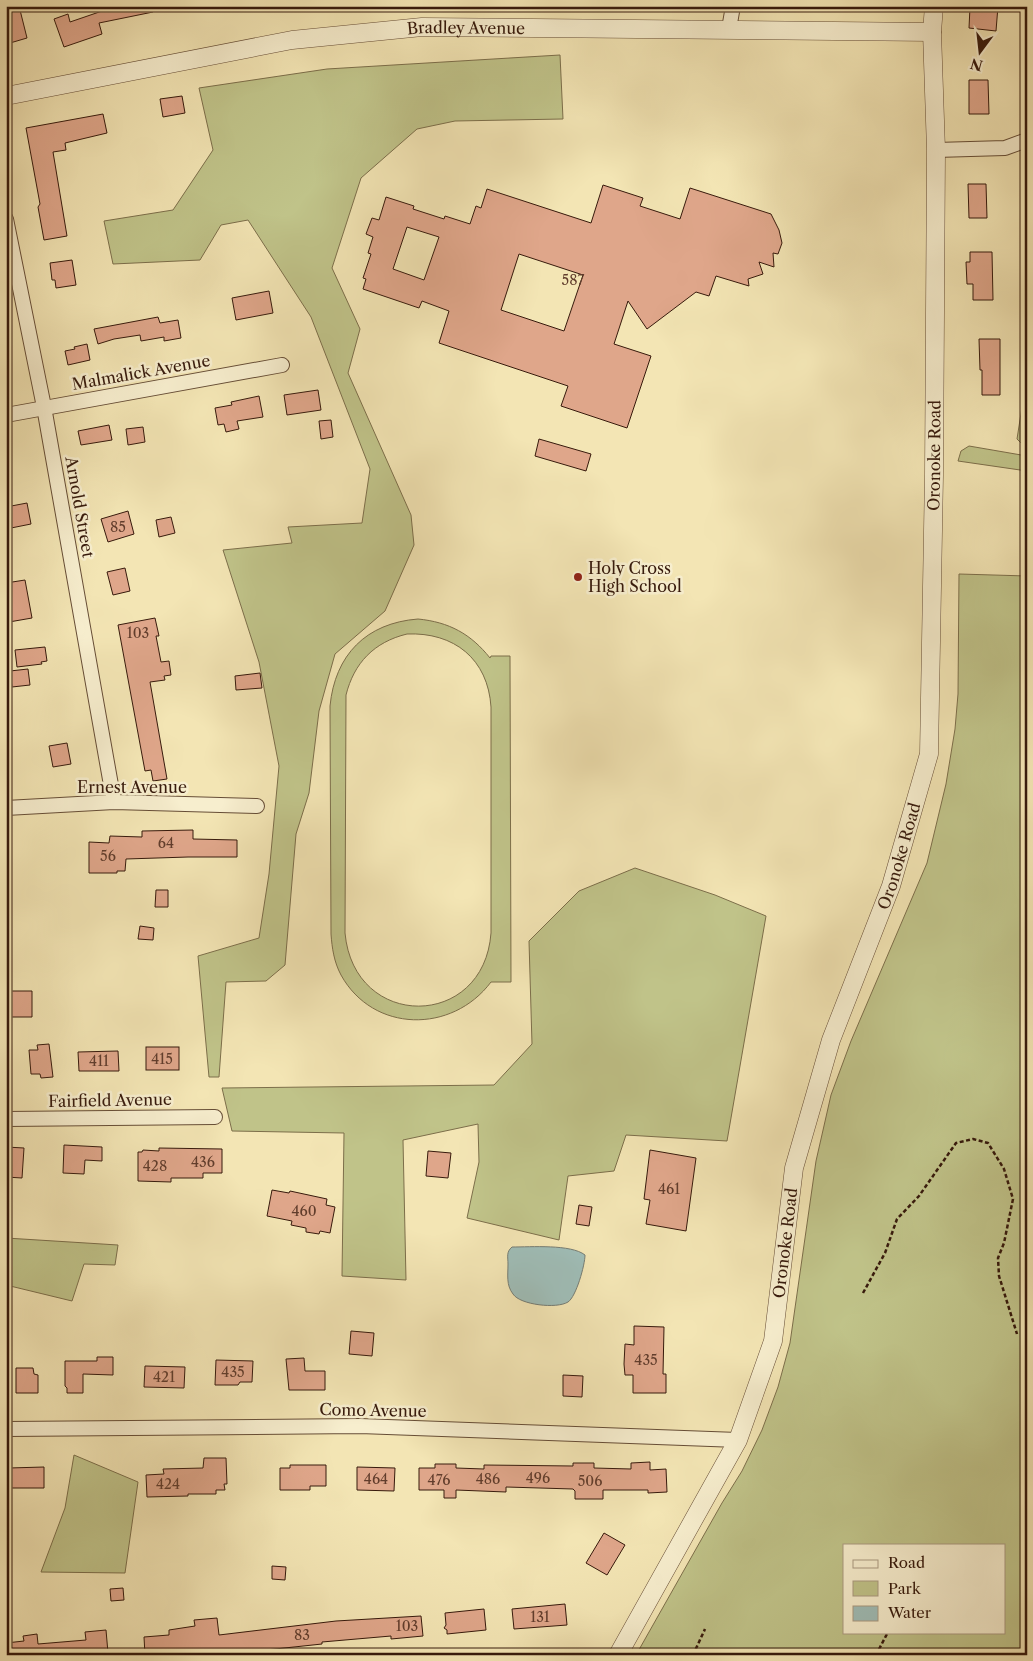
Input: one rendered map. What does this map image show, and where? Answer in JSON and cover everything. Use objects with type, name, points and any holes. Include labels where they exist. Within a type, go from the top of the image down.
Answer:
[{"type":"street","points":[[729,29],[733,6]]},
{"type":"street","name":"Oronoke Road","points":[[618,1655],[738,1440],[773,1341],[794,1168],[831,1040],[891,886],[929,754],[934,465],[936,150],[932,32],[934,6]]},
{"type":"street","name":"Bradley Avenue","points":[[6,96],[292,40],[422,27],[932,32]]},
{"type":"street","points":[[936,150],[1005,148],[1027,140]]},
{"type":"street","name":"Arnold Street","points":[[6,219],[44,407],[114,802]]},
{"type":"street","name":"Malmalick Avenue","points":[[6,415],[282,365]]},
{"type":"street","name":"Ernest Avenue","points":[[6,808],[114,802],[257,806]]},
{"type":"street","name":"Fairfield Avenue","points":[[6,1119],[215,1117]]},
{"type":"street","name":"Como Avenue","points":[[6,1429],[360,1426],[738,1440]]},
{"type":"path","points":[[863,1293],[885,1253],[897,1219],[919,1196],[956,1142],[973,1139],[988,1143],[1004,1169],[1013,1199],[1004,1243],[998,1258],[998,1276],[1017,1334]]},
{"type":"path","points":[[693,1655],[705,1629]]},
{"type":"path","points":[[876,1655],[887,1634]]},
{"type":"green space","points":[[560,55],[563,119],[455,121],[417,129],[361,178],[332,268],[360,329],[348,373],[411,515],[414,545],[385,611],[335,654],[319,711],[309,793],[296,834],[285,965],[266,981],[226,982],[219,1077],[209,1077],[198,956],[259,938],[269,874],[279,766],[259,662],[223,550],[292,543],[288,527],[362,523],[370,469],[311,317],[248,220],[221,225],[200,260],[113,264],[104,221],[173,210],[213,150],[199,88],[327,69]]},
{"type":"green space","points":[[1027,375],[1027,449],[1017,439]]},
{"type":"green space","points":[[969,446],[1027,456],[1027,471],[958,461],[961,451]]},
{"type":"green space","points":[[959,574],[1027,576],[1027,1655],[636,1655],[742,1471],[762,1430],[778,1387],[790,1343],[816,1161],[831,1095],[851,1041],[927,863],[946,784],[955,729],[958,694]]},
{"type":"green space","points":[[418,619],[440,623],[467,636],[490,658],[491,656],[510,656],[511,982],[491,982],[475,999],[456,1011],[435,1018],[413,1020],[392,1016],[372,1008],[355,994],[339,970],[334,955],[331,934],[330,706],[333,688],[346,657],[356,645],[383,627]],"holes":[[[407,634],[440,638],[466,652],[483,675],[488,690],[491,707],[491,933],[483,965],[466,988],[444,1001],[419,1006],[393,1002],[371,988],[354,965],[345,933],[346,695],[354,673],[375,648]]]},
{"type":"green space","points":[[635,868],[715,895],[766,916],[727,1141],[626,1135],[614,1171],[568,1176],[559,1240],[467,1218],[479,1162],[478,1124],[403,1140],[406,1280],[342,1276],[344,1133],[232,1131],[222,1088],[494,1085],[532,1044],[529,941],[579,891]]},
{"type":"green space","points":[[6,1238],[118,1245],[115,1265],[84,1264],[72,1301],[6,1285]]},
{"type":"green space","points":[[74,1455],[138,1482],[125,1573],[41,1572],[65,1508]]},
{"type":"water","points":[[512,1247],[561,1248],[579,1251],[585,1255],[580,1280],[571,1299],[563,1304],[539,1305],[517,1298],[509,1287],[508,1280],[508,1255]]},
{"type":"building","points":[[6,6],[19,6],[27,38],[10,43],[6,27]]},
{"type":"building","points":[[107,6],[153,6],[153,12],[99,23],[102,34],[64,47],[54,19],[68,14],[70,22],[108,9]]},
{"type":"building","points":[[981,6],[998,6],[996,31],[969,28],[970,7],[981,8]]},
{"type":"building","points":[[969,80],[988,80],[989,114],[969,114]]},
{"type":"building","points":[[182,96],[185,113],[163,117],[160,99]]},
{"type":"building","points":[[103,114],[107,133],[65,143],[66,150],[53,152],[67,236],[44,240],[38,207],[40,204],[26,128]]},
{"type":"building","points":[[968,184],[986,184],[987,218],[969,218]]},
{"type":"building","points":[[603,185],[643,198],[640,206],[680,219],[690,188],[771,214],[779,230],[782,243],[778,254],[773,253],[774,267],[759,262],[763,274],[748,279],[749,286],[716,276],[709,296],[696,292],[647,329],[628,301],[614,344],[651,356],[627,428],[561,406],[568,386],[439,343],[449,311],[422,301],[419,308],[363,289],[366,279],[363,278],[371,254],[368,253],[373,237],[366,234],[372,218],[379,220],[386,197],[414,206],[413,209],[444,219],[445,216],[470,224],[476,206],[481,208],[487,189],[591,223]],"holes":[[[407,227],[439,237],[424,280],[393,269]],[[519,254],[583,275],[564,331],[501,310]]]},
{"type":"building","points":[[970,252],[992,252],[993,300],[973,300],[973,284],[967,284],[966,262],[970,262]]},
{"type":"building","points":[[72,260],[76,285],[56,288],[55,280],[52,280],[50,263]]},
{"type":"building","points":[[269,291],[273,313],[236,320],[232,298]]},
{"type":"building","points":[[158,317],[160,323],[178,320],[181,338],[164,341],[164,337],[141,341],[140,335],[114,339],[98,344],[94,329]]},
{"type":"building","points":[[979,339],[1000,339],[1000,395],[982,395]]},
{"type":"building","points":[[87,344],[90,360],[68,365],[65,351]]},
{"type":"building","points":[[318,390],[321,410],[287,415],[284,395]]},
{"type":"building","points":[[259,396],[263,417],[237,421],[239,429],[226,432],[224,424],[218,425],[215,408],[232,405],[231,402]]},
{"type":"building","points":[[331,420],[333,437],[321,439],[319,421]]},
{"type":"building","points":[[109,425],[112,440],[81,445],[78,431]]},
{"type":"building","points":[[143,427],[145,442],[128,445],[126,429]]},
{"type":"building","points":[[539,439],[591,454],[586,471],[535,456]]},
{"type":"building","points":[[27,503],[31,524],[6,529],[6,507]]},
{"type":"building","points":[[128,511],[134,534],[108,542],[101,519]]},
{"type":"building","points":[[171,517],[175,533],[159,537],[156,520]]},
{"type":"building","points":[[125,568],[130,591],[113,595],[107,572]]},
{"type":"building","points":[[25,580],[32,618],[9,622],[6,609],[6,583]]},
{"type":"building","points":[[155,618],[159,636],[156,636],[161,662],[169,661],[171,675],[164,676],[165,680],[150,682],[167,779],[153,781],[151,770],[145,771],[118,625]]},
{"type":"building","points":[[45,647],[47,661],[41,662],[42,664],[17,667],[15,650]]},
{"type":"building","points":[[28,669],[30,685],[12,687],[10,671]]},
{"type":"building","points":[[260,673],[262,688],[236,690],[235,676]]},
{"type":"building","points":[[67,743],[71,764],[53,767],[49,746]]},
{"type":"building","points":[[193,830],[193,839],[237,840],[237,857],[126,859],[125,871],[117,871],[117,873],[89,873],[89,842],[109,843],[110,836],[142,837],[142,831]]},
{"type":"building","points":[[156,890],[168,890],[168,907],[155,907]]},
{"type":"building","points":[[140,926],[154,928],[153,940],[138,939]]},
{"type":"building","points":[[8,991],[32,991],[32,1017],[7,1017]]},
{"type":"building","points":[[49,1044],[53,1077],[41,1078],[40,1074],[31,1074],[29,1050],[38,1050],[37,1045]]},
{"type":"building","points":[[146,1047],[179,1047],[179,1070],[146,1070]]},
{"type":"building","points":[[118,1051],[119,1071],[79,1071],[78,1052]]},
{"type":"building","points":[[64,1145],[102,1147],[102,1161],[85,1160],[84,1174],[63,1173]]},
{"type":"building","points":[[6,1147],[24,1148],[22,1178],[6,1177]]},
{"type":"building","points":[[159,1148],[222,1149],[222,1173],[203,1173],[203,1178],[171,1178],[171,1182],[138,1181],[138,1152],[143,1150],[159,1151]]},
{"type":"building","points":[[650,1150],[696,1158],[686,1231],[646,1224],[650,1200],[644,1199]]},
{"type":"building","points":[[428,1151],[451,1153],[448,1178],[426,1176]]},
{"type":"building","points":[[272,1190],[289,1193],[290,1191],[327,1199],[326,1205],[335,1207],[330,1233],[320,1231],[319,1234],[306,1232],[306,1228],[291,1225],[292,1221],[267,1216]]},
{"type":"building","points":[[579,1205],[592,1207],[589,1226],[576,1224]]},
{"type":"building","points":[[634,1326],[664,1327],[663,1374],[666,1374],[666,1393],[633,1393],[633,1375],[625,1375],[624,1364],[625,1344],[634,1345]]},
{"type":"building","points":[[351,1331],[374,1333],[372,1356],[349,1354]]},
{"type":"building","points":[[97,1357],[113,1357],[113,1375],[83,1374],[83,1393],[67,1393],[65,1386],[65,1361],[97,1361]]},
{"type":"building","points":[[304,1358],[305,1371],[325,1371],[325,1390],[289,1390],[286,1359]]},
{"type":"building","points":[[216,1360],[253,1361],[252,1382],[240,1382],[238,1385],[215,1385]]},
{"type":"building","points":[[145,1366],[185,1367],[184,1388],[144,1387]]},
{"type":"building","points":[[16,1368],[33,1368],[34,1374],[38,1375],[38,1393],[16,1393]]},
{"type":"building","points":[[563,1375],[583,1376],[582,1397],[563,1396]]},
{"type":"building","points":[[204,1458],[226,1458],[227,1484],[224,1484],[225,1490],[216,1490],[216,1494],[147,1497],[146,1475],[164,1474],[163,1469],[203,1468]]},
{"type":"building","points":[[650,1462],[650,1470],[666,1469],[667,1492],[648,1493],[648,1490],[603,1490],[603,1499],[575,1499],[575,1491],[573,1489],[506,1487],[506,1492],[456,1490],[456,1498],[444,1498],[444,1490],[419,1490],[419,1468],[435,1468],[435,1464],[456,1464],[456,1468],[484,1469],[484,1465],[573,1466],[573,1463],[594,1463],[594,1468],[631,1469],[631,1463]]},
{"type":"building","points":[[290,1465],[326,1465],[326,1486],[310,1486],[310,1490],[280,1490],[280,1468],[290,1468]]},
{"type":"building","points":[[44,1467],[44,1488],[9,1488],[9,1468]]},
{"type":"building","points":[[357,1467],[395,1468],[394,1491],[357,1490]]},
{"type":"building","points":[[604,1533],[625,1545],[607,1575],[586,1563]]},
{"type":"building","points":[[272,1566],[286,1567],[285,1580],[272,1579]]},
{"type":"building","points":[[123,1588],[124,1600],[111,1601],[110,1589]]},
{"type":"building","points":[[565,1604],[567,1625],[514,1629],[512,1609]]},
{"type":"building","points":[[484,1609],[486,1630],[447,1634],[447,1630],[444,1628],[446,1625],[445,1613]]},
{"type":"building","points":[[421,1616],[423,1636],[391,1639],[391,1636],[322,1642],[322,1644],[219,1655],[145,1655],[144,1637],[169,1635],[169,1630],[195,1626],[194,1620],[217,1618],[219,1635],[336,1621]]},
{"type":"building","points":[[106,1630],[108,1653],[106,1655],[6,1655],[6,1643],[24,1641],[23,1636],[37,1634],[38,1644],[86,1640],[85,1632]]},
{"type":"place","name":"Holy Cross High School","points":[[578,577]]}]
